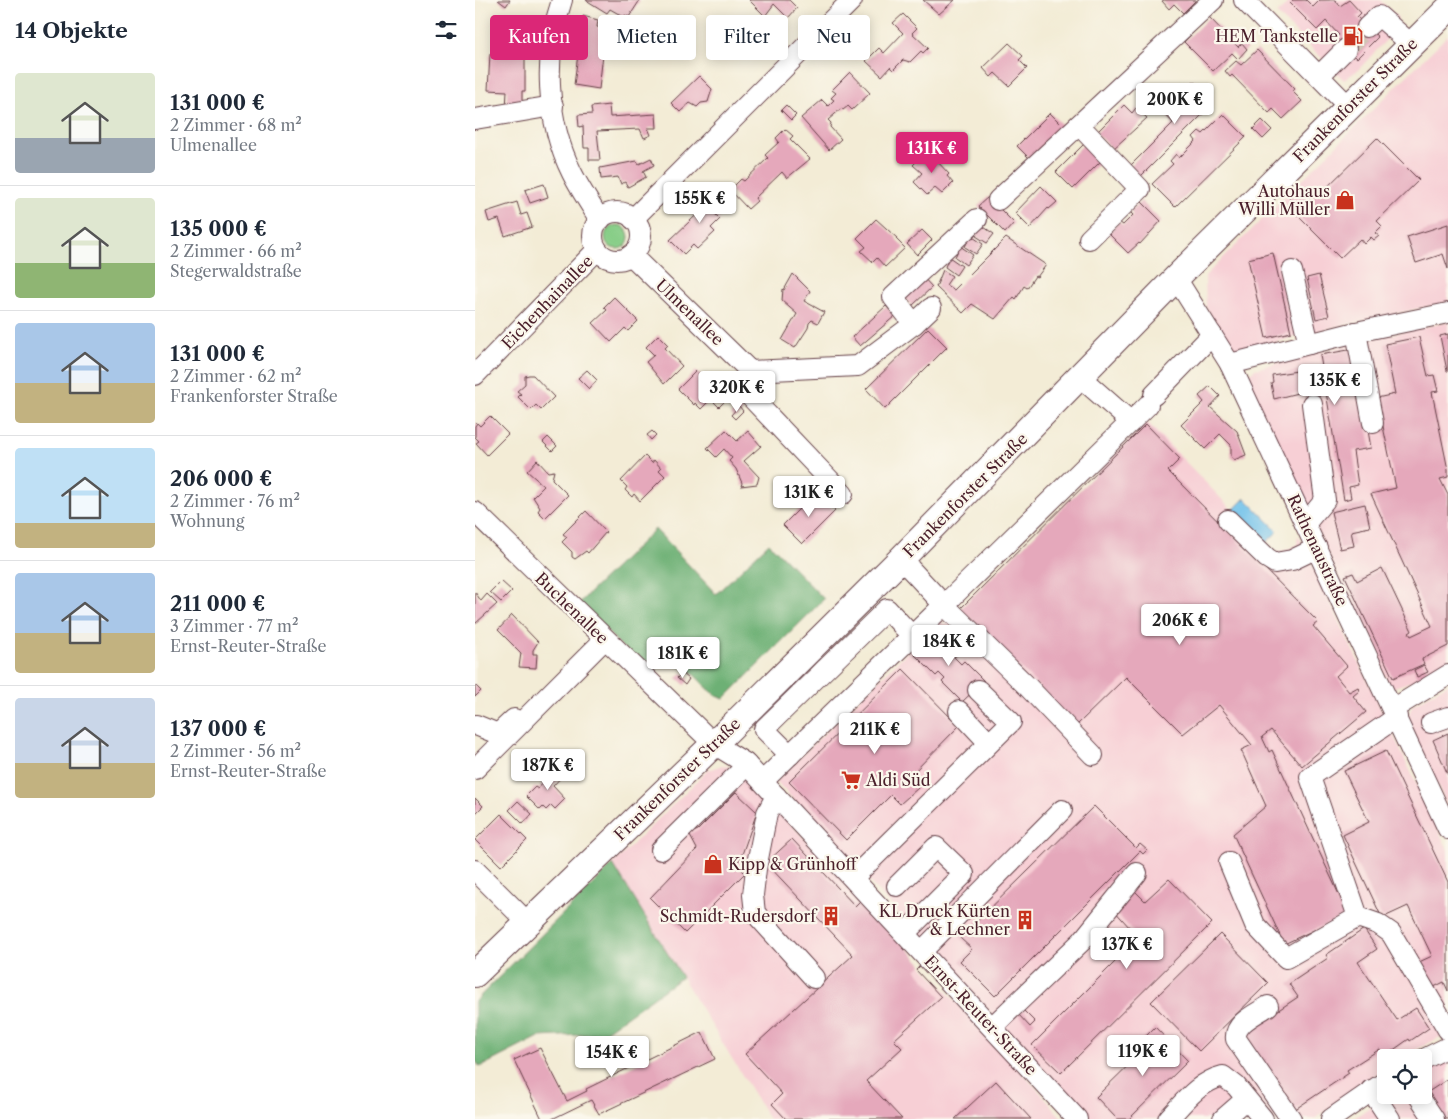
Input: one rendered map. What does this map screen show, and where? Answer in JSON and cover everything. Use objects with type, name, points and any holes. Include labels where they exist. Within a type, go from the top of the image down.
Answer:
[{"type":"main road","name":"Frankenforster Straße","points":[[475,974],[714,744],[901,559],[1176,278],[1448,8]]},
{"type":"street","points":[[561,0],[552,41],[549,81],[556,131],[572,172],[600,220],[607,214],[616,212],[633,219],[640,233],[637,249],[631,255]]},
{"type":"street","points":[[633,219],[852,0]]},
{"type":"street","points":[[998,200],[1213,0]]},
{"type":"street","points":[[1244,0],[1349,107]]},
{"type":"street","points":[[1367,27],[1379,16],[1411,44]]},
{"type":"street","points":[[1319,76],[1346,49]]},
{"type":"street","points":[[475,118],[553,106]]},
{"type":"street","points":[[1079,125],[1140,189],[1089,239]]},
{"type":"street","points":[[914,324],[893,297],[977,219]]},
{"type":"street","name":"Eichenhainallee","points":[[600,220],[593,234],[597,250],[613,260],[623,259],[631,255]]},
{"type":"street","name":"Eichenhainallee","points":[[475,375],[597,250]]},
{"type":"street","name":"Ulmenallee","points":[[631,255],[750,371]]},
{"type":"street","points":[[1292,271],[1309,344]]},
{"type":"street","name":"Rathenaustraße","points":[[1176,278],[1230,364],[1448,829]]},
{"type":"street","points":[[843,494],[746,392],[750,371],[858,366],[914,324],[931,308]]},
{"type":"street","points":[[1230,364],[1356,332],[1448,313]]},
{"type":"street","points":[[1356,332],[1373,423]]},
{"type":"street","points":[[763,781],[1131,422],[1211,335]]},
{"type":"street","points":[[1080,377],[1131,422]]},
{"type":"street","points":[[1305,524],[1325,500],[1312,404]]},
{"type":"street","name":"Buchenallee","points":[[475,512],[714,744]]},
{"type":"street","points":[[1228,520],[1267,558],[1275,563],[1292,560],[1317,548]]},
{"type":"street","points":[[901,559],[1093,755]]},
{"type":"street","points":[[790,755],[764,729],[887,609],[911,635]]},
{"type":"street","points":[[477,725],[499,734],[602,637]]},
{"type":"street","points":[[475,769],[602,637]]},
{"type":"street","points":[[1358,917],[1310,777],[1448,675]]},
{"type":"street","points":[[853,878],[1011,722],[978,690]]},
{"type":"street","points":[[959,711],[989,743]]},
{"type":"street","name":"Ernst-Reuter-Straße","points":[[714,744],[733,754],[763,781],[1077,1119]]},
{"type":"street","points":[[661,850],[747,765]]},
{"type":"street","points":[[776,796],[767,813],[758,860],[753,895],[755,913],[814,978]]},
{"type":"street","points":[[922,951],[1062,810]]},
{"type":"street","points":[[897,886],[936,847],[964,874],[905,933]]},
{"type":"street","points":[[1229,862],[1255,924],[1286,958],[1358,917],[1378,924],[1391,933],[1448,1030]]},
{"type":"street","points":[[475,870],[528,922]]},
{"type":"street","points":[[992,1027],[1082,941],[1137,873]]},
{"type":"street","points":[[1268,1006],[1238,1027],[1235,1032],[1236,1040],[1291,1119]]},
{"type":"street","points":[[1432,1056],[1448,1047]]},
{"type":"street","points":[[1168,1119],[1209,1079],[1223,1076],[1247,1099],[1263,1119]]},
{"type":"street","points":[[1331,1119],[1377,1086]]},
{"type":"street","points":[[1223,1119],[1247,1099]]},
{"type":"street","points":[[1385,1104],[1390,1119]]},
{"type":"street","points":[[1424,1104],[1434,1119]]},
{"type":"shaded area","points":[[1291,0],[1380,0],[1398,18],[1390,36],[1358,70],[1344,80],[1277,14]]},
{"type":"shaded area","points":[[1448,35],[1448,302],[1331,328],[1238,352],[1230,348],[1206,307],[1205,276]]},
{"type":"shaded area","points":[[1448,322],[1448,662],[1422,678],[1391,688],[1247,380],[1249,374],[1255,369],[1364,340]]},
{"type":"shaded area","points":[[1148,423],[1269,548],[1276,551],[1285,550],[1297,545],[1298,535],[1448,850],[1448,1033],[1417,1049],[1377,1049],[1377,1074],[1314,1119],[1089,1119],[776,781],[940,620],[945,624]]},
{"type":"shaded area","points":[[1448,684],[1448,808],[1407,718],[1413,705]]},
{"type":"shaded area","points":[[722,765],[733,768],[788,821],[1063,1119],[769,1119],[613,864],[708,770]]},
{"type":"shaded area","points":[[1448,1060],[1448,1119],[1353,1119],[1377,1102],[1377,1104],[1432,1104],[1432,1068]]},
{"type":"green space","points":[[617,225],[622,226],[628,232],[628,242],[622,248],[617,249],[612,248],[606,242],[605,237],[606,232],[612,226]]},
{"type":"green space","points":[[655,529],[716,594],[769,543],[824,599],[724,699],[712,692],[691,672],[679,666],[639,664],[579,603]]},
{"type":"green space","points":[[613,864],[682,977],[602,1034],[539,1037],[480,1067],[475,1060],[475,1001]]},
{"type":"water","points":[[1245,498],[1278,531],[1266,543],[1233,510]]},
{"type":"building","points":[[498,0],[510,0],[506,6]]},
{"type":"building","points":[[586,0],[640,0],[630,15],[620,15],[610,9],[607,13]]},
{"type":"building","points":[[749,0],[789,0],[797,8],[788,18],[788,15],[785,15],[774,4],[764,15]]},
{"type":"building","points":[[923,0],[955,0],[939,14]]},
{"type":"building","points":[[1196,0],[1183,13],[1174,4],[1169,9],[1162,1]]},
{"type":"building","points":[[1293,0],[1306,0],[1313,7],[1320,0],[1335,0],[1340,6],[1349,0],[1361,13],[1357,17],[1378,37],[1357,58],[1335,38],[1339,35],[1326,21],[1317,30],[1290,3]]},
{"type":"building","points":[[903,14],[917,28],[912,33],[928,48],[923,53],[921,51],[910,62],[903,60],[893,70],[890,67],[882,76],[866,61],[870,60],[870,57],[879,48],[884,53],[903,33],[893,23]]},
{"type":"building","points":[[588,17],[598,20],[598,60],[602,60],[599,89],[574,85],[577,60],[588,60]]},
{"type":"building","points":[[1209,17],[1238,47],[1242,43],[1247,49],[1238,59],[1232,53],[1213,71],[1184,42]]},
{"type":"building","points":[[1009,43],[1023,56],[1019,60],[1027,68],[1009,86],[995,73],[991,77],[983,68]]},
{"type":"building","points":[[1257,50],[1295,89],[1292,91],[1302,101],[1283,119],[1273,109],[1269,113],[1232,75],[1230,77],[1225,71],[1236,61],[1241,65]]},
{"type":"building","points":[[490,54],[490,60],[525,60],[525,91],[522,91],[522,106],[506,109],[507,91],[488,90]]},
{"type":"building","points":[[850,72],[870,93],[852,110],[848,106],[843,110],[842,108],[828,120],[831,123],[830,127],[841,139],[829,150],[801,118],[822,100],[828,106],[834,100],[831,98],[836,93],[832,90]]},
{"type":"building","points":[[699,76],[712,89],[708,102],[701,103],[697,107],[690,103],[680,112],[671,103]]},
{"type":"building","points":[[1194,81],[1204,91],[1199,97],[1212,100],[1210,107],[1140,177],[1130,166],[1173,123],[1163,112]]},
{"type":"building","points":[[609,105],[610,117],[656,114],[657,128],[648,128],[651,135],[644,138],[640,129],[597,131],[600,160],[589,160],[589,148],[584,148],[583,126],[579,127],[578,115],[592,114],[591,107]]},
{"type":"building","points":[[786,105],[796,115],[791,120],[781,110]]},
{"type":"building","points":[[1124,105],[1132,113],[1136,108],[1147,118],[1113,149],[1096,133]]},
{"type":"building","points":[[1050,113],[1063,126],[1030,159],[1017,146]]},
{"type":"building","points":[[1223,114],[1246,137],[1175,207],[1152,184],[1173,164],[1170,161],[1176,154],[1179,158],[1196,141],[1193,137],[1199,131],[1203,134]]},
{"type":"building","points":[[1262,120],[1272,130],[1263,139],[1253,129]]},
{"type":"building","points":[[785,129],[793,136],[790,139],[810,159],[787,178],[782,172],[755,198],[757,201],[748,209],[730,190],[741,179],[744,181],[768,158],[765,155],[779,142],[776,138]]},
{"type":"building","name":"Autohaus Willi Müller","points":[[1377,138],[1419,180],[1377,221],[1382,226],[1375,233],[1379,236],[1374,240],[1371,237],[1364,244],[1360,239],[1340,258],[1290,208],[1295,203],[1289,197],[1299,187],[1305,193],[1310,188],[1318,196]]},
{"type":"building","points":[[1084,144],[1101,161],[1073,189],[1056,172]]},
{"type":"building","points":[[930,148],[939,157],[936,160],[949,174],[947,176],[953,183],[942,194],[935,188],[927,195],[914,182],[922,173],[913,165]]},
{"type":"building","points":[[651,158],[654,165],[643,171],[646,177],[628,187],[625,182],[621,184],[618,177],[601,179],[600,168],[637,161],[639,164]]},
{"type":"building","points":[[544,184],[548,197],[530,203],[525,190]]},
{"type":"building","points":[[707,186],[725,204],[714,213],[720,219],[711,228],[715,232],[697,249],[693,245],[684,254],[670,240],[709,203],[699,193]]},
{"type":"building","points":[[1041,186],[1057,202],[1048,208],[1030,228],[1015,213]]},
{"type":"building","points":[[988,197],[1014,223],[1005,233],[978,206]]},
{"type":"building","points":[[1141,201],[1161,221],[1140,244],[1128,253],[1108,233],[1119,222],[1123,225],[1133,215],[1130,212]]},
{"type":"building","points":[[517,202],[521,215],[527,213],[532,227],[505,236],[499,219],[489,222],[486,212]]},
{"type":"building","points":[[876,219],[905,248],[885,267],[877,258],[873,262],[861,251],[866,247],[857,238]]},
{"type":"building","points":[[1448,224],[1448,269],[1443,254],[1416,263],[1407,237]]},
{"type":"building","points":[[981,225],[994,234],[987,243],[976,236]]},
{"type":"building","points":[[922,230],[932,240],[917,255],[907,244]]},
{"type":"building","points":[[970,235],[983,244],[976,254],[965,247]]},
{"type":"building","points":[[1006,238],[1046,265],[1027,288],[1024,286],[1016,299],[1014,297],[995,319],[972,304],[963,313],[936,287],[943,270],[952,276],[946,285],[954,290]]},
{"type":"building","points":[[960,246],[973,255],[966,265],[955,257]]},
{"type":"building","points":[[1273,253],[1291,332],[1266,338],[1248,259]]},
{"type":"building","points":[[949,257],[962,266],[956,275],[945,267]]},
{"type":"building","points":[[793,274],[810,291],[804,301],[824,312],[818,323],[812,320],[809,323],[808,328],[795,348],[782,340],[797,314],[782,301],[783,289]]},
{"type":"building","points":[[1319,275],[1329,316],[1316,319],[1307,278]]},
{"type":"building","points":[[922,276],[932,287],[912,306],[902,295]]},
{"type":"building","points":[[614,297],[638,321],[628,331],[625,328],[611,342],[593,323],[607,310],[604,307]]},
{"type":"building","points":[[886,306],[895,316],[860,346],[852,337]]},
{"type":"building","points":[[928,328],[947,347],[885,409],[866,389]]},
{"type":"building","points":[[1448,334],[1448,371],[1447,371],[1440,336]]},
{"type":"building","points":[[658,335],[668,345],[665,348],[682,366],[664,384],[646,362],[654,355],[646,347]]},
{"type":"building","points":[[1419,337],[1428,376],[1434,375],[1438,391],[1432,392],[1448,470],[1448,477],[1440,479],[1448,495],[1448,646],[1422,659],[1424,664],[1393,678],[1345,576],[1353,573],[1357,581],[1382,568],[1412,631],[1409,633],[1411,636],[1432,626],[1371,494],[1396,488],[1377,398],[1395,394],[1385,344]]},
{"type":"building","points":[[1354,349],[1371,448],[1353,451],[1358,485],[1349,487],[1351,498],[1344,500],[1325,386],[1274,399],[1271,383],[1273,382],[1272,375],[1322,367],[1320,355]]},
{"type":"building","points":[[587,370],[597,380],[589,389],[578,378]]},
{"type":"building","points":[[696,371],[716,390],[719,387],[729,397],[719,407],[711,399],[701,409],[695,403],[694,405],[678,389]]},
{"type":"building","points":[[533,375],[554,397],[541,410],[536,405],[531,410],[518,397],[521,394],[517,391],[525,384],[525,376]]},
{"type":"building","points":[[1210,386],[1220,396],[1210,407],[1237,431],[1246,455],[1234,460],[1231,456],[1231,445],[1220,434],[1205,449],[1181,425],[1204,402],[1199,396]]},
{"type":"building","points":[[739,406],[743,411],[735,419],[731,415]]},
{"type":"building","points":[[490,416],[508,434],[487,455],[476,443],[479,441],[475,437],[475,426],[477,423],[480,426]]},
{"type":"building","points":[[1146,424],[1180,459],[1168,471],[1318,622],[1313,626],[1347,666],[1336,676],[1349,692],[1358,687],[1359,691],[1353,696],[1366,712],[1302,766],[1271,730],[1262,737],[1269,752],[1272,750],[1348,914],[1284,944],[1233,834],[1266,806],[1241,750],[1252,745],[1219,705],[1183,734],[1126,677],[1077,725],[961,608]]},
{"type":"building","points":[[726,430],[737,441],[748,431],[761,446],[744,461],[759,477],[757,484],[741,486],[742,483],[736,469],[729,461],[732,458],[724,449],[716,457],[707,448]]},
{"type":"building","points":[[652,431],[656,435],[651,440],[647,435]]},
{"type":"building","points":[[548,437],[557,446],[552,451],[543,442]]},
{"type":"building","points":[[645,456],[652,463],[654,460],[661,468],[659,470],[665,476],[640,501],[634,494],[632,497],[625,490],[627,487],[621,481]]},
{"type":"building","points":[[537,460],[548,472],[554,471],[552,479],[568,495],[545,518],[538,511],[540,508],[533,497],[544,486],[527,471]]},
{"type":"building","points":[[816,492],[835,511],[802,544],[783,525]]},
{"type":"building","points":[[1365,504],[1370,527],[1351,531],[1354,546],[1340,549],[1331,512]]},
{"type":"building","points":[[586,511],[606,532],[588,553],[586,551],[575,559],[572,557],[572,552],[562,542],[567,537],[563,534]]},
{"type":"building","points":[[501,581],[512,591],[501,602],[490,592]]},
{"type":"building","points":[[475,592],[481,601],[487,594],[497,604],[475,624]]},
{"type":"building","points":[[512,615],[538,642],[533,650],[533,654],[537,654],[536,668],[519,667],[521,653],[498,630]]},
{"type":"building","points":[[936,632],[958,654],[954,657],[961,664],[964,661],[984,681],[962,702],[942,682],[945,679],[939,673],[936,676],[914,654]]},
{"type":"building","points":[[1424,665],[1428,672],[1417,677],[1414,670]]},
{"type":"building","points":[[903,669],[959,726],[909,777],[918,788],[900,804],[891,795],[846,840],[789,782]]},
{"type":"building","points":[[682,673],[689,679],[685,685],[677,678]]},
{"type":"building","points":[[475,685],[481,691],[475,697]]},
{"type":"building","points":[[1448,733],[1448,775],[1433,740]]},
{"type":"building","points":[[1386,751],[1448,882],[1448,991],[1444,982],[1432,988],[1417,963],[1432,956],[1408,906],[1382,918],[1343,835],[1369,822],[1344,771]]},
{"type":"building","points":[[557,765],[565,773],[553,786],[565,799],[555,809],[551,805],[546,810],[543,807],[540,810],[526,796],[535,787],[538,789],[543,783],[541,781]]},
{"type":"building","points":[[736,792],[757,812],[740,860],[733,861],[745,873],[685,933],[650,898],[697,849],[689,834],[698,830]]},
{"type":"building","points":[[475,798],[483,806],[475,814]]},
{"type":"building","points":[[518,801],[532,814],[523,824],[509,810]]},
{"type":"building","name":"KL Druck Kürten & Lechner","points":[[1094,806],[1136,848],[1140,844],[1147,850],[1143,854],[1140,851],[995,996],[960,961],[972,949],[960,938]]},
{"type":"building","points":[[501,814],[527,840],[501,866],[475,840]]},
{"type":"building","points":[[792,839],[855,906],[862,899],[922,964],[916,970],[941,997],[894,1040],[902,1048],[866,1081],[902,1119],[786,1119],[772,1104],[782,1094],[745,1054],[853,955],[766,863]]},
{"type":"building","points":[[1169,879],[1212,923],[1061,1073],[1032,1045],[1139,938],[1113,909],[1133,889],[1145,901]]},
{"type":"building","points":[[1364,929],[1377,949],[1358,962],[1397,1020],[1416,1008],[1429,1028],[1395,1049],[1377,1049],[1377,1051],[1347,1070],[1349,1073],[1291,1112],[1241,1035],[1298,997],[1289,984],[1328,958],[1326,955]]},
{"type":"building","points":[[1220,934],[1268,983],[1199,1051],[1151,1002]]},
{"type":"building","points":[[1023,1010],[1035,1022],[1030,1027],[1018,1014]]},
{"type":"building","points":[[1155,1027],[1188,1061],[1129,1119],[1117,1119],[1096,1097],[1148,1046],[1142,1040]]},
{"type":"building","points":[[702,1032],[715,1059],[599,1114],[591,1100],[552,1119],[542,1119],[514,1060],[540,1048],[567,1101],[587,1091],[586,1089]]},
{"type":"building","points":[[1448,1079],[1448,1119],[1446,1119],[1432,1098],[1432,1089]]},
{"type":"building","points":[[996,1081],[1031,1119],[955,1119]]},
{"type":"tunnel","points":[[1346,49],[1367,27]]},
{"type":"place","name":"HEM Tankstelle","points":[[1353,36]]},
{"type":"place","name":"Autohaus Willi Müller","points":[[1345,200]]},
{"type":"place","name":"Aldi Süd","points":[[851,780]]},
{"type":"place","name":"Kipp & Grünhoff","points":[[713,864]]},
{"type":"place","name":"Schmidt-Rudersdorf","points":[[831,916]]},
{"type":"place","name":"KL Druck Kürten & Lechner","points":[[1025,920]]}]
